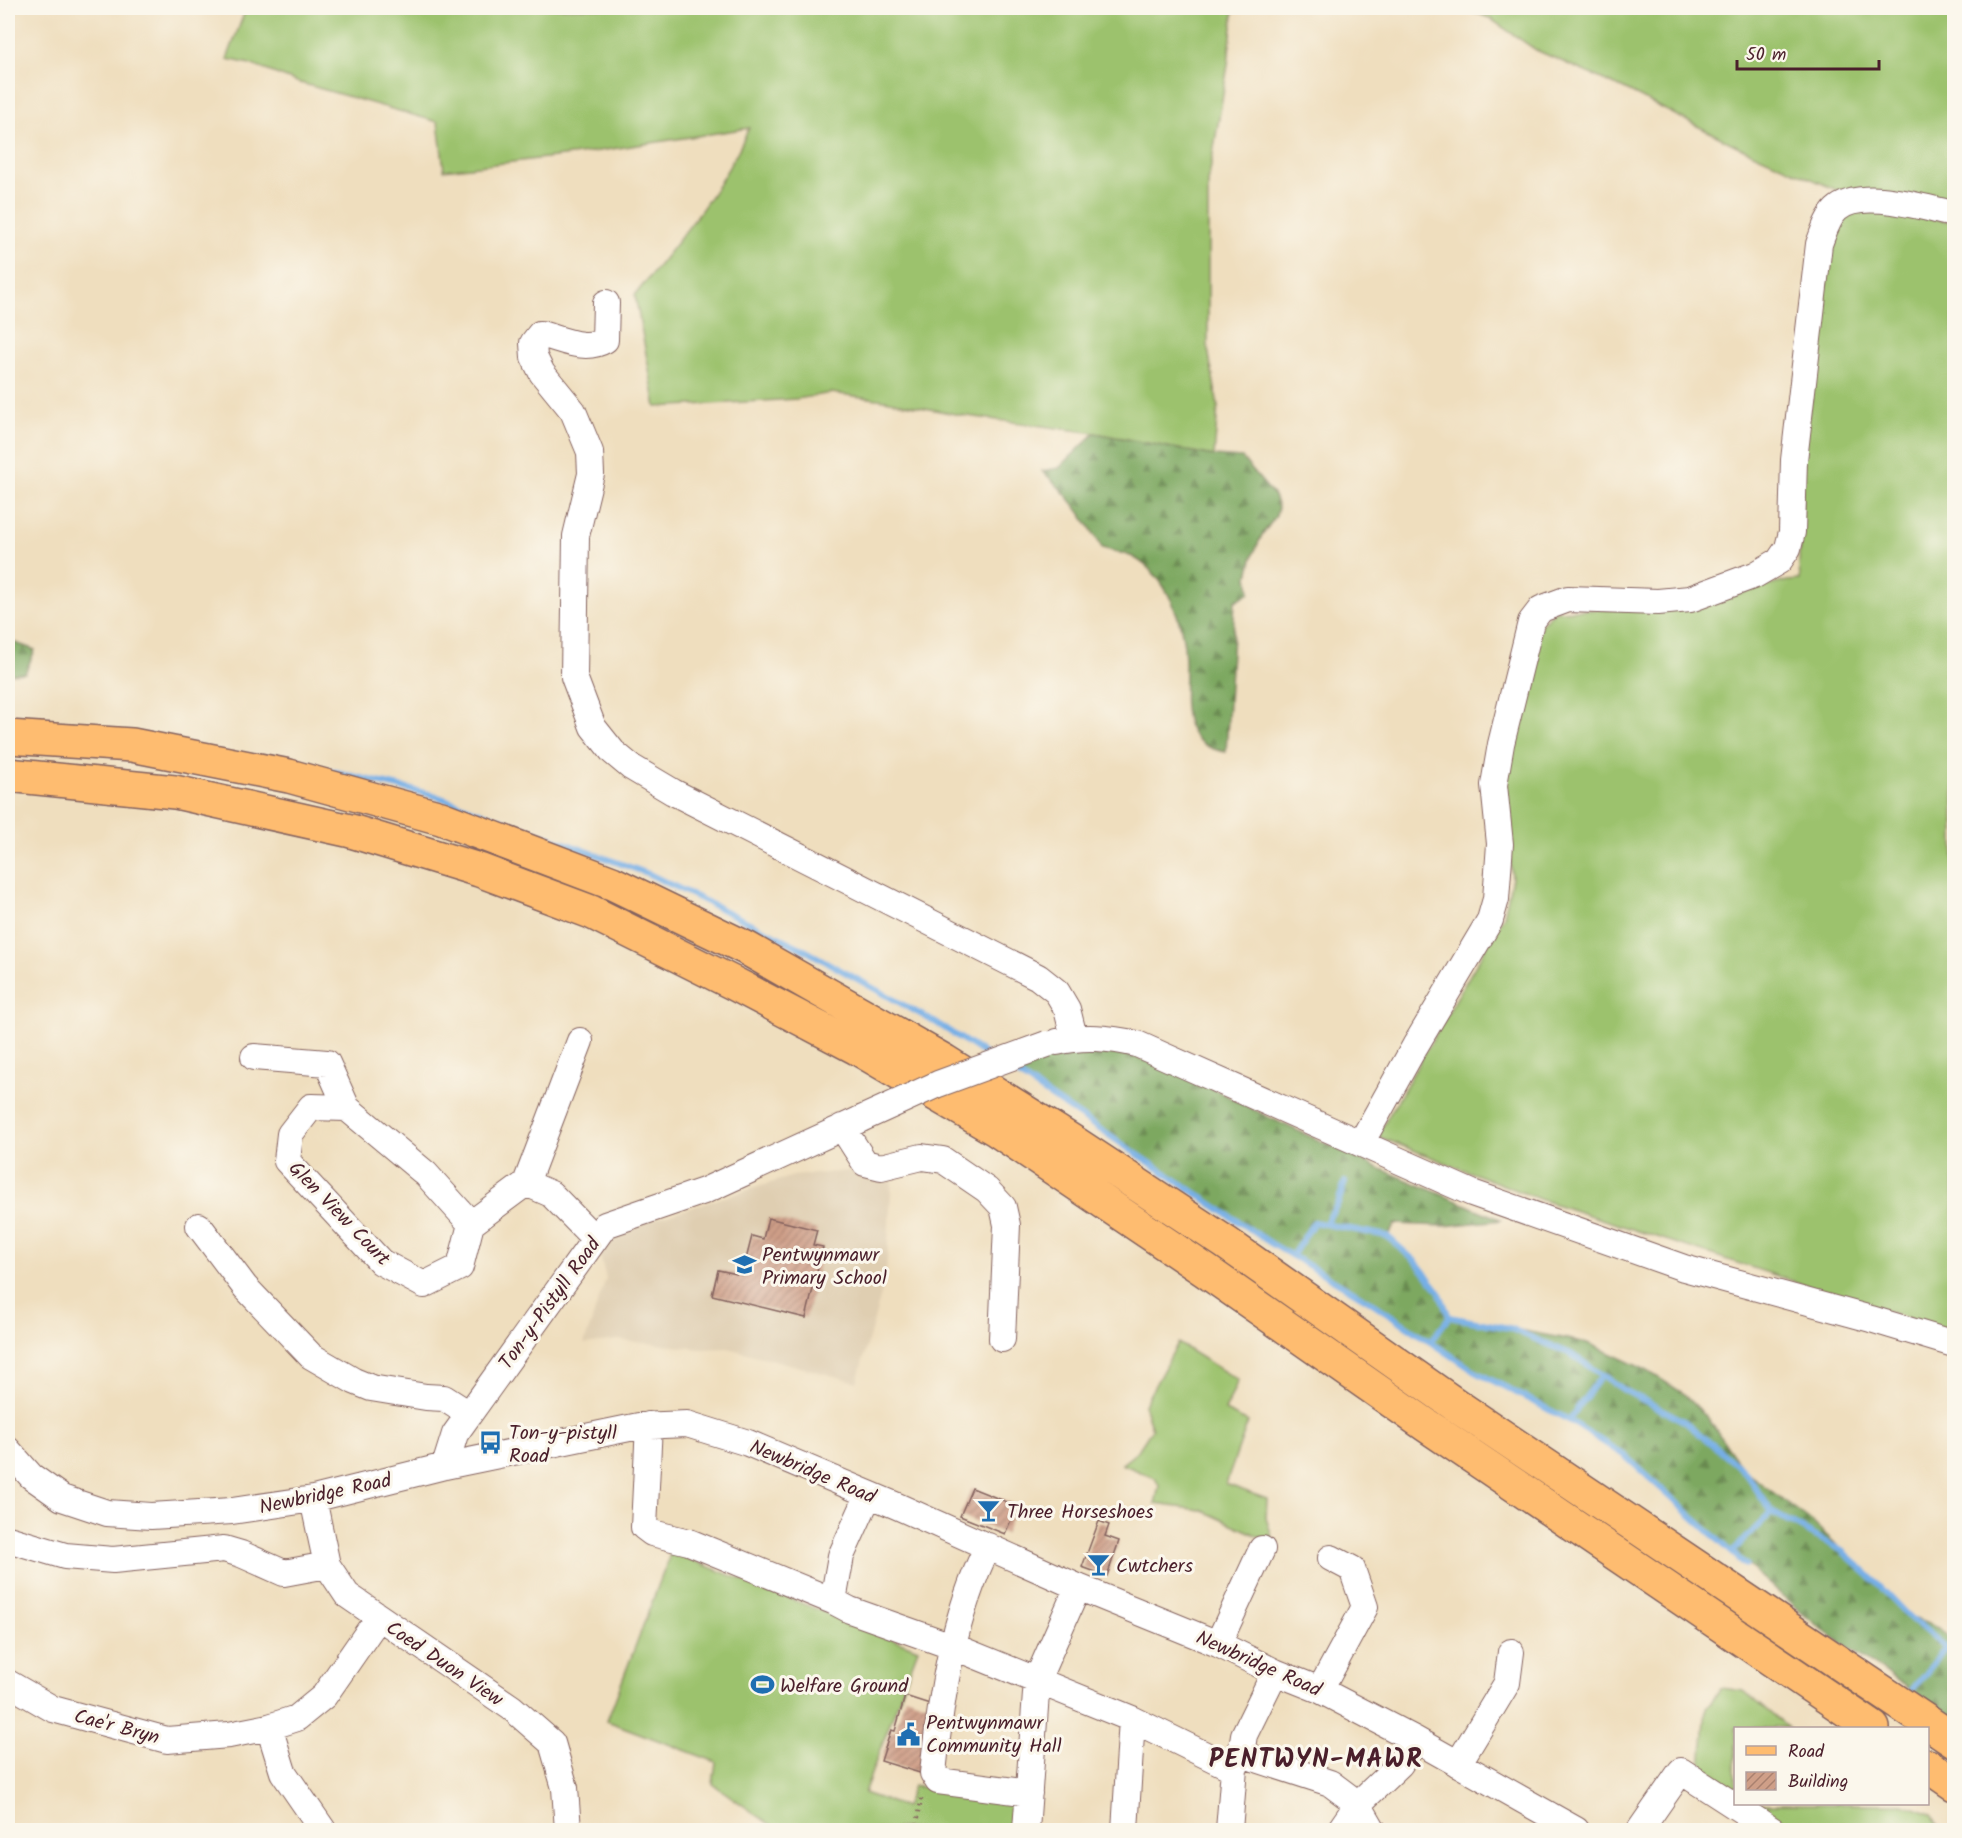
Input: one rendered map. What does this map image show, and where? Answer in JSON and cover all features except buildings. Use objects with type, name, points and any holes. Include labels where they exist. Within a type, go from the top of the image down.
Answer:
[{"type":"main road","points":[[8,738],[132,745],[289,776],[441,818],[612,883],[746,948],[944,1061],[1076,1143],[1226,1243],[1457,1406],[1954,1740]]},
{"type":"main road","points":[[8,775],[175,792],[351,831],[479,870],[591,912],[733,983],[857,1048],[997,1130],[1206,1271],[1436,1432],[1872,1727]]},
{"type":"main road","points":[[1929,1767],[1954,1784]]},
{"type":"street","points":[[1361,1143],[1415,1046],[1490,920],[1496,899],[1500,844],[1494,785],[1500,744],[1531,622],[1541,609],[1568,598],[1658,602],[1690,599],[1755,575],[1779,561],[1788,548],[1792,532],[1794,460],[1819,244],[1826,227],[1836,210],[1858,199],[1874,199],[1954,214]]},
{"type":"street","points":[[606,303],[605,340],[595,346],[580,345],[540,334],[533,343],[534,357],[542,373],[573,411],[590,452],[591,474],[576,536],[574,677],[593,727],[613,752],[673,792],[1038,977],[1057,992],[1067,1009],[1074,1037]]},
{"type":"street","name":"Ton-y-Pistyll Road","points":[[445,1466],[455,1434],[604,1225],[704,1191],[938,1084],[1047,1044],[1074,1037],[1107,1038],[1137,1044],[1472,1193],[1684,1268],[1954,1344]]},
{"type":"street","points":[[254,1057],[327,1063],[347,1108],[426,1174],[471,1224],[526,1183],[580,1041]]},
{"type":"street","name":"Glen View Court","points":[[347,1108],[311,1107],[290,1134],[287,1161],[381,1262],[424,1285],[460,1267],[471,1224]]},
{"type":"street","points":[[852,1123],[866,1163],[881,1167],[922,1157],[943,1160],[987,1190],[1003,1207],[1007,1225],[1002,1339]]},
{"type":"street","points":[[526,1183],[551,1194],[595,1239]]},
{"type":"street","points":[[199,1226],[245,1287],[311,1356],[354,1381],[371,1388],[444,1398],[469,1414]]},
{"type":"street","name":"Newbridge Road","points":[[8,1450],[31,1476],[62,1498],[107,1513],[151,1516],[232,1511],[313,1499],[445,1466],[639,1425],[687,1424],[748,1443],[1320,1690],[1416,1740],[1576,1830]]},
{"type":"street","points":[[650,1425],[644,1527],[652,1533],[689,1542],[850,1610],[952,1646],[1238,1762],[1330,1783],[1358,1804],[1373,1830]]},
{"type":"street","points":[[833,1601],[841,1556],[869,1494]]},
{"type":"street","name":"Coed Duon View","points":[[313,1499],[327,1565],[347,1595],[512,1708],[552,1743],[566,1788],[568,1830]]},
{"type":"street","points":[[8,1539],[65,1556],[113,1560],[224,1549],[284,1573],[327,1565]]},
{"type":"street","points":[[988,1546],[972,1578],[952,1646],[933,1773],[938,1781],[1029,1793]]},
{"type":"street","points":[[1218,1644],[1262,1549]]},
{"type":"street","points":[[1320,1690],[1365,1607],[1352,1569],[1331,1558]]},
{"type":"street","points":[[1026,1830],[1037,1680],[1078,1587]]},
{"type":"street","name":"Cae'r Bryn","points":[[8,1683],[53,1709],[167,1740],[230,1735],[269,1727],[297,1718],[324,1696],[378,1618]]},
{"type":"street","points":[[1458,1764],[1508,1683],[1511,1652]]},
{"type":"street","points":[[1229,1830],[1244,1735],[1275,1672]]},
{"type":"street","points":[[1125,1830],[1132,1719]]},
{"type":"street","points":[[269,1727],[283,1772],[323,1830]]},
{"type":"street","points":[[1340,1830],[1358,1804],[1400,1764],[1416,1740]]},
{"type":"street","points":[[1640,1830],[1681,1771],[1772,1830]]},
{"type":"path","points":[[916,1830],[924,1784],[935,1777]]},
{"type":"shaded area","name":"Pentwynmawr Primary School","points":[[859,1170],[862,1176],[892,1175],[886,1276],[857,1382],[728,1348],[700,1349],[618,1340],[584,1344],[606,1278],[599,1253],[622,1229],[793,1176]]},
{"type":"green space","points":[[236,8],[1234,8],[1228,65],[1208,183],[1208,349],[1218,406],[1214,456],[1095,433],[960,415],[885,400],[831,393],[797,399],[656,407],[635,295],[712,195],[738,152],[749,128],[579,154],[444,170],[438,122],[297,82],[250,64],[227,59],[245,11]]},
{"type":"green space","points":[[1464,8],[1954,8],[1954,206],[1841,192],[1735,145],[1622,88],[1536,50],[1489,18]]},
{"type":"green space","points":[[1857,207],[1954,222],[1954,1333],[1542,1200],[1377,1136],[1504,916],[1512,878],[1504,782],[1541,624],[1555,611],[1691,606],[1787,581],[1800,580],[1802,466],[1831,230]]},
{"type":"green space","points":[[1095,433],[1214,456],[1242,458],[1274,496],[1278,507],[1276,516],[1262,535],[1253,555],[1248,576],[1250,593],[1235,601],[1226,752],[1209,747],[1198,740],[1190,729],[1185,704],[1184,645],[1172,601],[1165,588],[1145,565],[1133,557],[1102,548],[1076,507],[1042,471],[1059,468]]},
{"type":"green space","points":[[8,636],[13,642],[35,650],[25,673],[8,674]]},
{"type":"green space","points":[[1097,1047],[1126,1053],[1190,1077],[1270,1118],[1381,1169],[1502,1220],[1444,1226],[1395,1224],[1387,1236],[1417,1263],[1439,1291],[1449,1317],[1588,1343],[1646,1370],[1683,1393],[1708,1418],[1743,1470],[1809,1519],[1870,1576],[1908,1616],[1940,1629],[1954,1642],[1954,1718],[1842,1644],[1803,1614],[1625,1456],[1569,1420],[1476,1372],[1368,1300],[1272,1244],[1011,1070],[1059,1053]]},
{"type":"green space","points":[[1178,1343],[1238,1380],[1225,1411],[1248,1422],[1226,1484],[1267,1499],[1266,1518],[1274,1543],[1201,1510],[1155,1504],[1159,1486],[1155,1478],[1122,1464],[1137,1452],[1152,1429],[1144,1405]]},
{"type":"green space","name":"Welfare Ground","points":[[671,1552],[918,1649],[864,1793],[905,1807],[913,1786],[1015,1798],[1013,1830],[901,1828],[891,1830],[778,1830],[713,1784],[716,1762],[607,1721]]},
{"type":"green space","points":[[1721,1688],[1744,1691],[1787,1727],[1734,1727],[1734,1789],[1701,1768],[1706,1708]]},
{"type":"green space","points":[[1758,1805],[1906,1805],[1932,1814],[1940,1830],[1798,1830]]},
{"type":"waterway","points":[[8,720],[24,722]]},
{"type":"waterway","points":[[327,770],[433,795],[649,874],[803,949],[938,1024],[991,1058]]},
{"type":"waterway","points":[[1005,1066],[1272,1244],[1368,1300],[1476,1372],[1569,1420],[1625,1456],[1746,1565]]},
{"type":"waterway","points":[[1325,1224],[1338,1203],[1345,1182]]},
{"type":"waterway","points":[[1292,1256],[1314,1222],[1387,1236],[1417,1263],[1439,1291],[1449,1317],[1509,1328],[1571,1354],[1624,1390],[1684,1421],[1743,1470],[1772,1512],[1842,1551],[1870,1576],[1908,1616],[1954,1655]]},
{"type":"waterway","points":[[1430,1342],[1449,1317]]},
{"type":"waterway","points":[[1569,1420],[1602,1375]]},
{"type":"waterway","points":[[1732,1552],[1772,1512]]},
{"type":"waterway","points":[[1912,1690],[1946,1648]]},
{"type":"place","name":"Pentwynmawr Primary School","points":[[744,1265]]},
{"type":"place","name":"Ton-y-pistyll Road","points":[[491,1443]]},
{"type":"place","name":"Three Horseshoes","points":[[989,1511]]},
{"type":"place","name":"Cwtchers","points":[[1098,1565]]},
{"type":"place","name":"Welfare Ground","points":[[762,1685]]},
{"type":"place","name":"Pentwynmawr Community Hall","points":[[908,1734]]},
{"type":"district","name":"PENTWYN-MAWR","points":[[1316,1758]]}]
